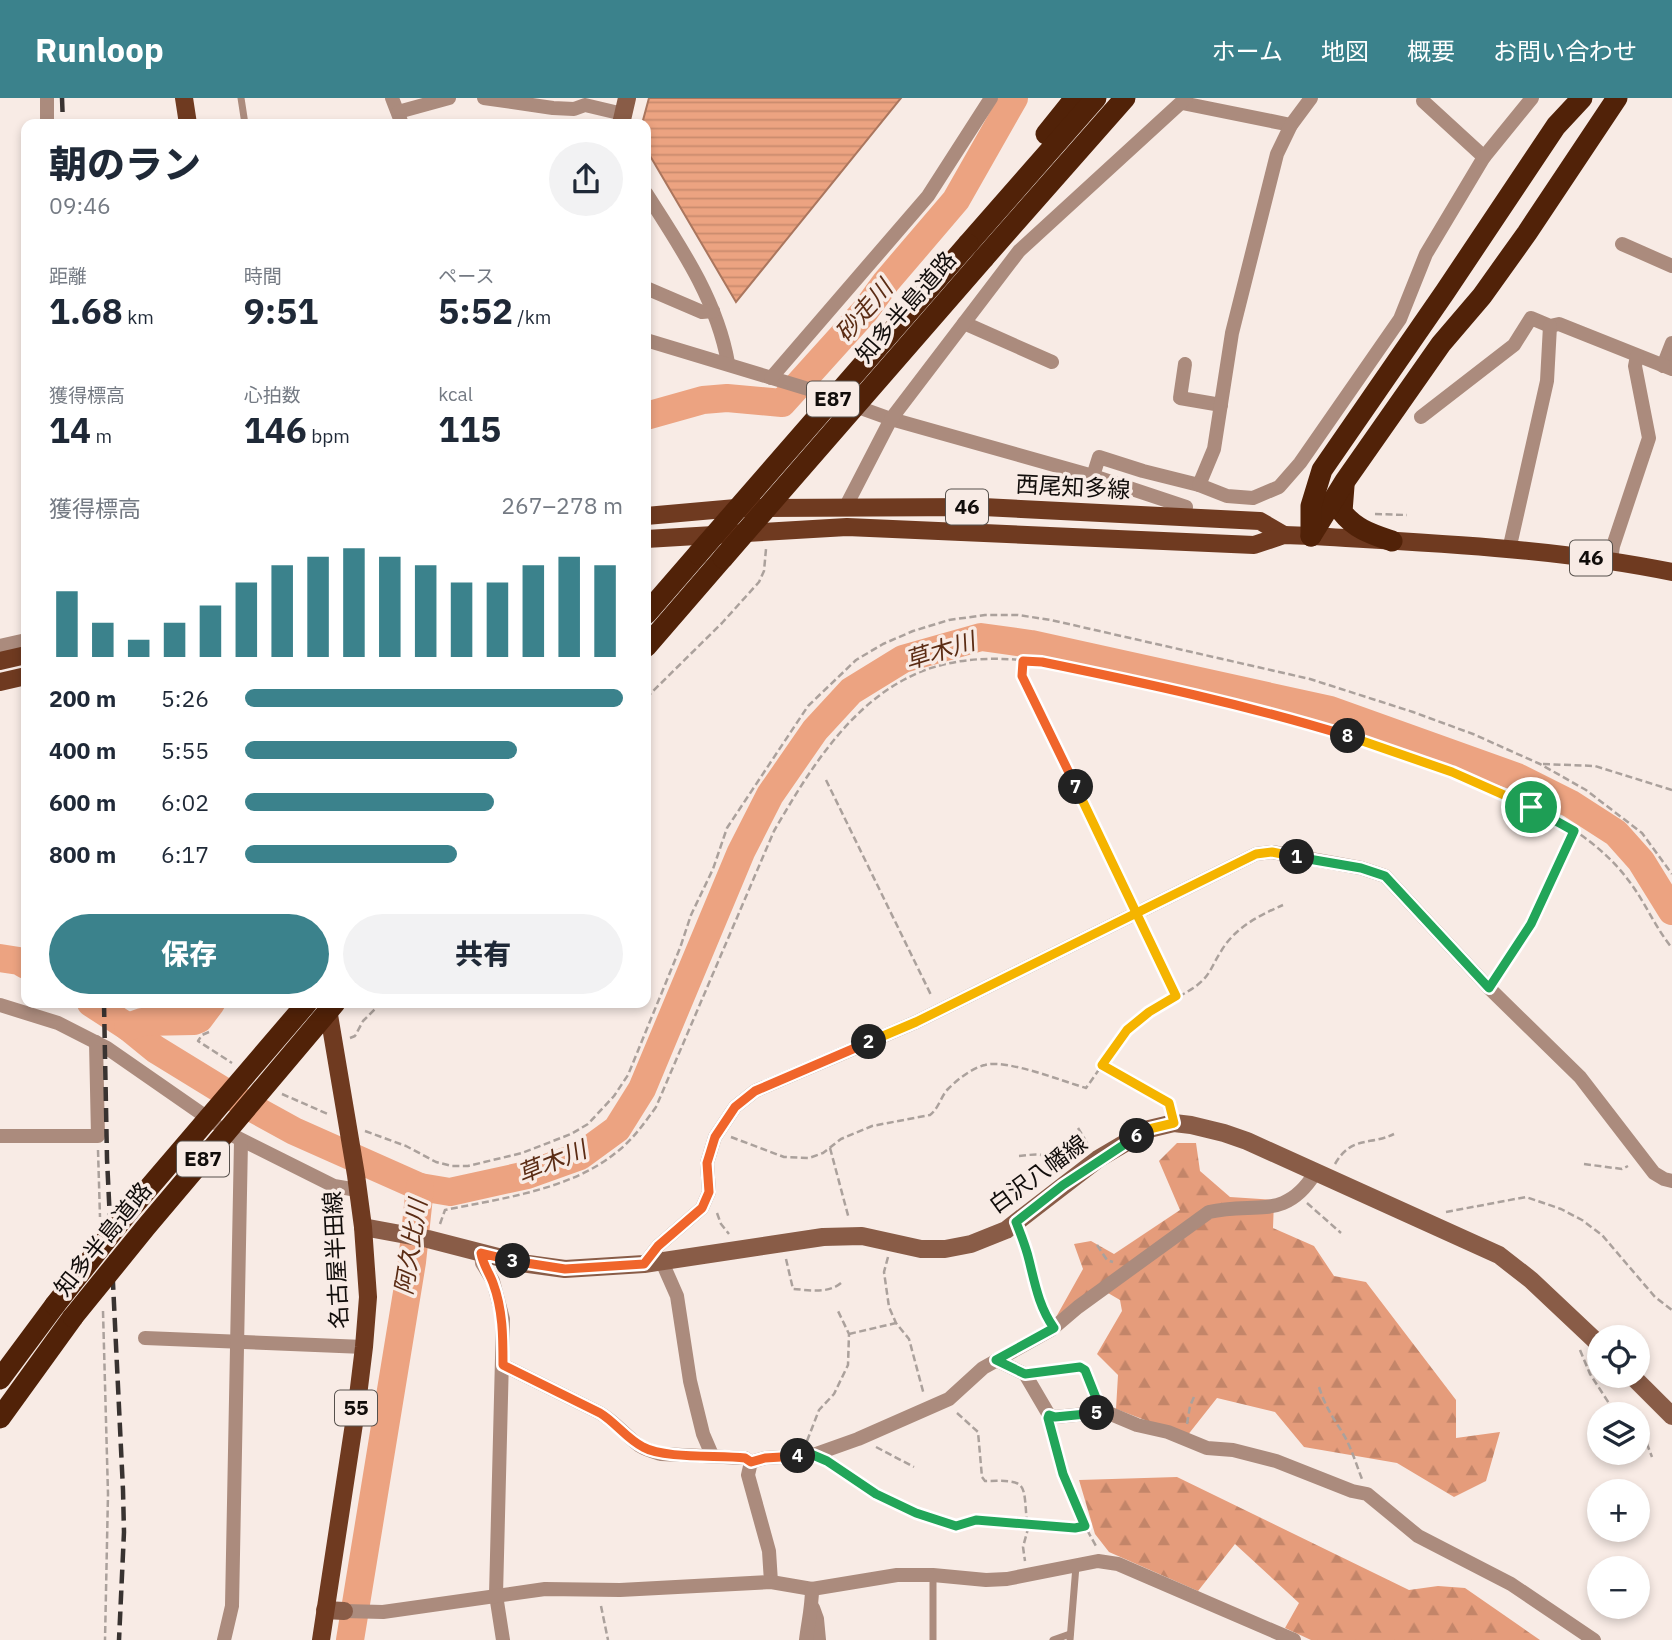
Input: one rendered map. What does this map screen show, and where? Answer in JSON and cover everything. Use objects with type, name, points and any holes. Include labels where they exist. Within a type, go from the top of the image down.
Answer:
[{"type":"highway","points":[[1015,190],[1037,146],[1075,98]]},
{"type":"highway","name":"知多半島道路","points":[[651,641],[976,251],[1015,190],[1096,98]]},
{"type":"highway","points":[[1118,106],[1132,108],[1141,98]]},
{"type":"highway","points":[[1311,536],[1311,506],[1322,470],[1556,126],[1582,98]]},
{"type":"highway","points":[[1311,536],[1345,481],[1441,344],[1482,296],[1527,233],[1617,98]]},
{"type":"highway","name":"知多半島道路","points":[[651,608],[976,251],[1118,106]]},
{"type":"highway","points":[[1345,481],[1341,498],[1342,512],[1349,521],[1363,530],[1392,541]]},
{"type":"highway","name":"知多半島道路","points":[[0,1379],[129,1211],[303,1008]]},
{"type":"highway","name":"知多半島道路","points":[[0,1418],[73,1317],[331,1008]]},
{"type":"main road","points":[[184,98],[187,119]]},
{"type":"main road","name":"西尾知多線","points":[[651,516],[736,508],[983,507],[1261,521],[1284,535]]},
{"type":"main road","name":"西尾知多線","points":[[651,539],[846,527],[1254,545],[1284,535],[1509,550],[1611,560],[1672,572]]},
{"type":"main road","points":[[0,661],[21,656]]},
{"type":"main road","points":[[0,682],[21,677]]},
{"type":"main road","name":"名古屋半田線","points":[[321,1640],[365,1347],[368,1297],[357,1182],[328,1008]]},
{"type":"main road","name":"白沢八幡線","points":[[363,1227],[432,1240],[521,1263],[565,1269],[662,1262],[850,1235],[921,1250],[958,1247],[990,1238],[1016,1222],[1098,1160],[1149,1129],[1174,1123],[1224,1133],[1499,1255],[1531,1280],[1587,1333]]},
{"type":"main road","points":[[1644,1388],[1672,1416]]},
{"type":"main road","points":[[325,1610],[344,1611]]},
{"type":"street","points":[[47,98],[47,119]]},
{"type":"street","points":[[397,111],[449,98]]},
{"type":"street","points":[[484,98],[553,108],[573,109],[585,105],[623,112]]},
{"type":"street","points":[[777,381],[928,196],[991,98]]},
{"type":"street","points":[[1199,485],[1214,449],[1232,333],[1277,154],[1291,125],[1311,98]]},
{"type":"street","points":[[1093,475],[1098,457],[1199,485],[1227,496],[1253,498],[1279,487],[1300,463],[1400,319],[1426,254],[1484,157],[1532,98]]},
{"type":"street","points":[[1423,99],[1484,157]]},
{"type":"street","points":[[845,508],[891,419],[1019,251],[1184,100],[1291,125]]},
{"type":"street","points":[[651,201],[685,254],[713,311],[723,337],[728,363]]},
{"type":"street","points":[[1622,244],[1672,266]]},
{"type":"street","points":[[651,290],[702,312],[713,311]]},
{"type":"street","points":[[1421,416],[1514,345],[1531,318],[1550,326],[1559,324],[1668,368],[1672,343]]},
{"type":"street","points":[[964,323],[1052,362]]},
{"type":"street","points":[[1509,550],[1547,381],[1550,326]]},
{"type":"street","points":[[651,341],[728,363],[891,419],[1093,475],[1186,508]]},
{"type":"street","points":[[1611,560],[1613,546],[1649,438],[1635,366],[1637,356]]},
{"type":"street","points":[[1185,364],[1180,398],[1221,405]]},
{"type":"street","points":[[0,646],[21,641]]},
{"type":"street","points":[[644,1264],[658,1246],[702,1208],[709,1188],[707,1163],[718,1132],[735,1107],[755,1091],[916,1022],[1256,854],[1272,852],[1361,868],[1385,876],[1489,988],[1580,1077],[1654,1173],[1672,1181]]},
{"type":"street","points":[[0,1005],[58,1023],[127,1059],[240,1141],[334,1186],[357,1182]]},
{"type":"street","points":[[0,1136],[98,1136],[96,1042]]},
{"type":"street","points":[[224,1640],[232,1606],[240,1141]]},
{"type":"street","points":[[503,1365],[600,1413],[615,1422],[640,1446],[661,1454],[712,1455],[745,1458],[751,1462],[765,1458],[808,1455],[861,1438],[944,1401],[996,1360],[1054,1328],[1077,1307],[1209,1212],[1229,1207],[1271,1208],[1299,1193],[1321,1175]]},
{"type":"street","points":[[481,1253],[482,1264],[493,1282],[503,1319],[496,1595],[503,1640]]},
{"type":"street","points":[[662,1262],[677,1296],[690,1381],[703,1434],[712,1455]]},
{"type":"street","points":[[145,1338],[365,1347]]},
{"type":"street","points":[[996,1360],[1025,1374],[1049,1415],[1055,1417],[1106,1412],[1136,1425],[1168,1432],[1207,1448],[1233,1450],[1276,1461],[1367,1494],[1418,1536],[1511,1584],[1594,1640]]},
{"type":"street","points":[[751,1462],[748,1475],[769,1551],[771,1582]]},
{"type":"street","points":[[344,1611],[383,1612],[545,1589],[598,1590],[771,1582],[813,1590],[881,1577],[933,1575],[986,1580],[1102,1562],[1118,1564],[1274,1635],[1294,1640]]},
{"type":"street","points":[[806,1640],[813,1590]]},
{"type":"street","points":[[812,1607],[817,1619],[819,1640]]},
{"type":"lane","points":[[241,98],[244,119]]},
{"type":"lane","points":[[1054,1640],[1070,1637],[1076,1565]]},
{"type":"lane","points":[[933,1575],[933,1640]]},
{"type":"path","points":[[1364,514],[1407,514]]},
{"type":"path","points":[[651,693],[759,582],[764,571],[766,532]]},
{"type":"path","points":[[282,1095],[348,1129],[406,1146],[436,1162],[452,1166],[490,1162],[522,1153],[571,1134],[588,1124],[614,1096],[628,1075],[691,915],[713,869],[727,828],[808,706],[856,660],[893,640],[948,620],[985,615],[1018,615],[1051,620],[1310,679],[1425,716],[1540,764],[1586,790],[1642,833],[1672,874]]},
{"type":"path","points":[[432,1240],[445,1210],[499,1201],[535,1191],[589,1170],[612,1156],[643,1125],[656,1107],[774,831],[798,789],[827,749],[856,716],[879,695],[928,669],[978,659],[1042,662],[1291,719],[1452,772],[1531,807],[1574,831],[1613,861],[1630,882],[1672,948]]},
{"type":"path","points":[[1023,661],[1022,676],[1176,996]]},
{"type":"path","points":[[1540,764],[1595,766],[1672,790]]},
{"type":"path","points":[[826,780],[938,1009]]},
{"type":"path","points":[[1489,988],[1531,924],[1574,831]]},
{"type":"path","points":[[718,1132],[784,1157],[809,1158],[823,1153],[841,1139],[872,1126],[929,1115],[935,1111],[947,1090],[975,1068],[988,1064],[1023,1069],[1086,1088],[1127,1030],[1149,1012],[1189,990],[1207,976],[1219,954],[1244,925],[1283,905]]},
{"type":"path","points":[[334,1046],[355,1036],[363,1021],[376,1008]]},
{"type":"path","points":[[209,1032],[202,1035],[198,1041],[240,1068]]},
{"type":"path","points":[[1102,1065],[1169,1103],[1174,1123]]},
{"type":"path","points":[[1078,1128],[1098,1160]]},
{"type":"path","points":[[1321,1175],[1356,1143],[1378,1140],[1394,1134]]},
{"type":"path","points":[[98,1136],[100,1218]]},
{"type":"path","points":[[830,1147],[844,1192],[850,1235]]},
{"type":"path","points":[[1019,1156],[1044,1155],[1051,1159],[1063,1185]]},
{"type":"path","points":[[1584,1164],[1622,1168],[1643,1157]]},
{"type":"path","points":[[709,1188],[713,1189],[715,1194],[721,1224],[734,1241],[736,1250]]},
{"type":"path","points":[[1299,1193],[1309,1206],[1341,1233]]},
{"type":"path","points":[[1429,1223],[1437,1214],[1462,1209],[1526,1197],[1540,1201],[1582,1220],[1602,1235],[1655,1297],[1672,1310]]},
{"type":"path","points":[[1016,1222],[1045,1316],[1054,1328]]},
{"type":"path","points":[[782,1243],[793,1289],[827,1290],[841,1283]]},
{"type":"path","points":[[892,1244],[884,1272],[889,1307],[896,1323],[909,1339],[928,1409]]},
{"type":"path","points":[[1097,1245],[1103,1256],[1111,1262],[1140,1264]]},
{"type":"path","points":[[103,1300],[108,1494],[105,1640]]},
{"type":"path","points":[[838,1311],[849,1334],[848,1365],[834,1394],[819,1410],[808,1455],[827,1461],[876,1494],[916,1513],[956,1526],[976,1520],[1075,1528],[1085,1526]]},
{"type":"path","points":[[849,1334],[896,1323]]},
{"type":"path","points":[[1579,1347],[1590,1374],[1608,1402]]},
{"type":"path","points":[[1025,1374],[1080,1367],[1085,1370],[1100,1412]]},
{"type":"path","points":[[1320,1387],[1332,1418],[1343,1433],[1367,1494]]},
{"type":"path","points":[[1185,1439],[1189,1406],[1194,1397]]},
{"type":"path","points":[[944,1401],[978,1432],[982,1477],[985,1481],[1013,1480],[1020,1482],[1023,1487],[1028,1524],[1023,1547],[1027,1575]]},
{"type":"path","points":[[1049,1415],[1049,1426],[1059,1450],[1063,1474],[1085,1526],[1101,1554],[1102,1562]]},
{"type":"path","points":[[861,1438],[914,1467]]},
{"type":"path","points":[[1650,1452],[1652,1457]]},
{"type":"path","points":[[598,1590],[608,1640]]},
{"type":"green space","points":[[1177,1143],[1196,1143],[1200,1171],[1230,1197],[1274,1200],[1273,1228],[1314,1246],[1334,1276],[1366,1282],[1456,1400],[1456,1438],[1500,1432],[1486,1481],[1454,1497],[1397,1463],[1304,1447],[1275,1412],[1217,1398],[1187,1436],[1116,1409],[1118,1375],[1097,1354],[1122,1311],[1120,1300],[1096,1286],[1055,1319],[1083,1269],[1074,1244],[1091,1241],[1114,1254],[1180,1210],[1159,1161]]},
{"type":"green space","points":[[1177,1477],[1409,1590],[1438,1586],[1465,1588],[1540,1640],[1311,1640],[1285,1628],[1299,1603],[1235,1544],[1198,1591],[1109,1552],[1095,1534],[1079,1480]]},
{"type":"shaded area","points":[[649,98],[901,98],[736,302],[651,158],[651,119],[643,119]]},
{"type":"waterway","name":"砂走川","points":[[651,415],[703,400],[727,398],[782,403],[865,311],[886,282],[956,200],[1014,98]]},
{"type":"waterway","name":"草木川","points":[[99,1008],[155,1049],[243,1103],[294,1131],[420,1187],[450,1192],[527,1175],[580,1156],[617,1129],[642,1089],[741,852],[770,795],[815,730],[851,691],[903,659],[981,637],[1031,644],[1330,710],[1517,777],[1571,804],[1616,833],[1641,861],[1672,911]]},
{"type":"waterway","name":"阿久比川","points":[[0,958],[21,962]]},
{"type":"waterway","name":"砂走川","points":[[128,1027],[142,1022],[194,1021],[207,1008]]},
{"type":"waterway","name":"阿久比川","points":[[350,1640],[412,1262],[420,1187]]},
{"type":"railway","points":[[62,98],[63,119]]},
{"type":"railway","points":[[104,1008],[107,1159],[124,1532],[119,1640]]},
{"type":"route","points":[[1531,807],[1452,772],[1291,719],[1099,674],[1042,662],[1023,661],[1022,676],[1137,913],[1176,996],[1149,1012],[1127,1030],[1102,1065],[1169,1103],[1174,1123],[1149,1129],[1098,1160],[1016,1222],[1045,1316],[1054,1328],[996,1360],[1025,1374],[1080,1367],[1085,1370],[1100,1412],[1055,1417],[1049,1415],[1048,1418],[1059,1450],[1063,1474],[1085,1526],[1075,1528],[1033,1523],[1019,1525],[976,1520],[956,1526],[916,1513],[876,1494],[827,1461],[813,1455],[765,1458],[751,1462],[745,1458],[712,1455],[661,1454],[640,1446],[615,1422],[600,1413],[503,1365],[503,1319],[493,1282],[482,1264],[481,1253],[521,1263],[565,1269],[644,1264],[658,1246],[702,1208],[709,1192],[707,1163],[715,1137],[744,1098],[916,1022],[938,1009],[1137,913],[1256,854],[1272,852],[1361,868],[1385,876],[1489,988],[1531,924],[1574,831],[1531,807]]}]
